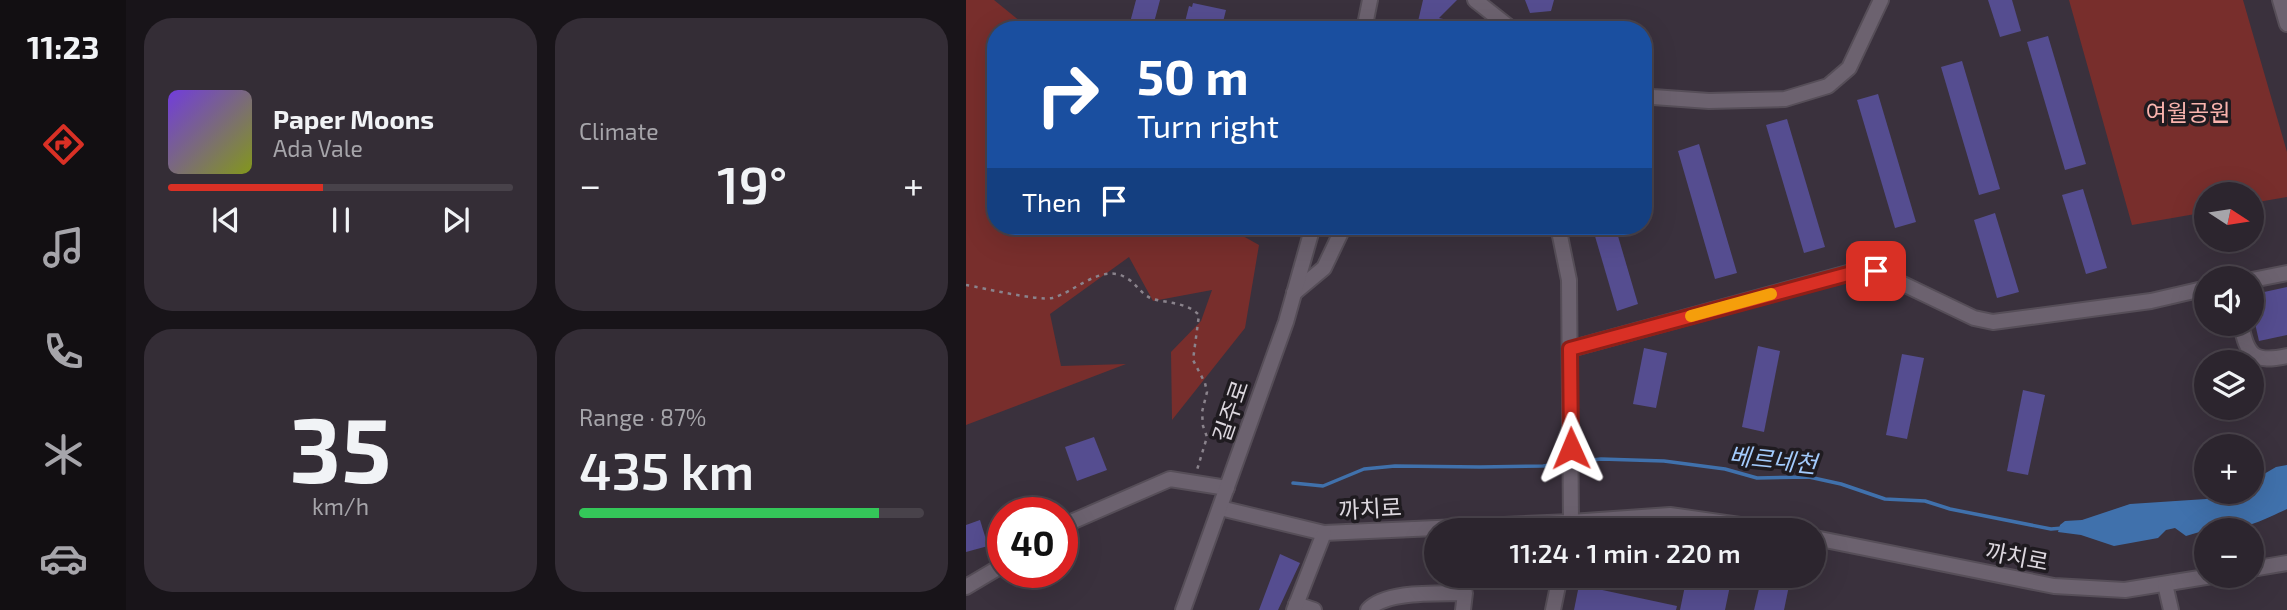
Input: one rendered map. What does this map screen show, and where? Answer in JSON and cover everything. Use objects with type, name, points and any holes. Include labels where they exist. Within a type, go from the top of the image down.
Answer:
[{"type":"street","points":[[1366,21],[1370,0]]},
{"type":"street","points":[[1475,0],[1502,21]]},
{"type":"street","points":[[1652,97],[1709,101],[1785,99],[1828,86],[1849,68],[1881,0]]},
{"type":"street","points":[[2280,0],[2287,24]]},
{"type":"street","name":"길주로","points":[[1183,610],[1293,294],[1310,235]]},
{"type":"street","points":[[1293,294],[1324,268],[1340,235]]},
{"type":"street","points":[[1560,235],[1569,280],[1570,518]]},
{"type":"street","points":[[1570,349],[1848,274],[1876,271],[1974,318],[1993,322],[2151,301],[2194,291]]},
{"type":"street","points":[[2264,278],[2287,273]]},
{"type":"street","points":[[2243,336],[2251,354],[2260,359],[2287,356]]},
{"type":"street","points":[[1078,519],[1170,479],[1227,488]]},
{"type":"street","name":"까치로","points":[[1220,508],[1324,533],[1424,530]]},
{"type":"street","name":"까치로","points":[[1643,518],[1670,515],[1691,518]]},
{"type":"street","points":[[1314,610],[1295,607],[1324,533]]},
{"type":"street","name":"까치로","points":[[1826,540],[2054,586],[2125,590],[2194,579]]},
{"type":"street","points":[[2264,567],[2287,563]]},
{"type":"street","points":[[966,587],[987,575]]},
{"type":"street","points":[[2165,583],[2171,610]]},
{"type":"street","points":[[1553,610],[1558,588]]},
{"type":"street","points":[[1368,610],[1375,603],[1410,595],[1465,593],[1462,610]]},
{"type":"path","points":[[966,285],[1037,298],[1052,298],[1094,278],[1117,275],[1128,279],[1148,298],[1192,308],[1199,315],[1193,360],[1207,392],[1202,412],[1207,437],[1194,483]]},
{"type":"green space","points":[[966,0],[994,0],[1020,21],[987,21],[987,235],[1241,235],[1259,245],[1245,328],[1172,420],[1171,352],[1201,321],[1212,290],[1153,301],[1129,257],[1050,314],[1061,366],[1126,364],[966,425]]},
{"type":"green space","name":"여월공원","points":[[2069,0],[2243,0],[2287,152],[2287,197],[2264,201],[2264,182],[2194,182],[2194,214],[2132,225]]},
{"type":"water","points":[[2287,465],[2287,509],[2264,520],[2194,518],[2194,534],[2186,536],[2175,528],[2166,530],[2158,538],[2114,546],[2081,535],[2058,532],[2065,521],[2082,520],[2130,504],[2194,500],[2194,504],[2264,504],[2264,474],[2276,467]]},
{"type":"building","points":[[1136,0],[1160,0],[1154,21],[1130,21]]},
{"type":"building","points":[[1423,0],[1457,0],[1439,18],[1452,21],[1418,21]]},
{"type":"building","points":[[1525,0],[1554,0],[1551,11],[1530,13]]},
{"type":"building","points":[[1988,0],[2012,0],[2021,31],[2000,37]]},
{"type":"building","points":[[1193,3],[1226,10],[1223,21],[1185,21],[1189,6],[1192,7]]},
{"type":"building","points":[[2048,36],[2086,164],[2065,170],[2027,42]]},
{"type":"building","points":[[1962,61],[2000,189],[1979,195],[1941,67]]},
{"type":"building","points":[[1878,94],[1916,222],[1895,228],[1857,100]]},
{"type":"building","points":[[1787,119],[1825,247],[1804,253],[1766,125]]},
{"type":"building","points":[[1699,144],[1737,273],[1715,279],[1678,151]]},
{"type":"building","points":[[2083,189],[2107,268],[2086,274],[2062,195]]},
{"type":"building","points":[[1995,213],[2019,292],[1997,298],[1974,220]]},
{"type":"building","points":[[1595,235],[1618,235],[1638,304],[1617,311]]},
{"type":"building","points":[[2287,287],[2287,335],[2259,341],[2258,336],[2264,336],[2264,292]]},
{"type":"building","points":[[1758,346],[1780,351],[1764,432],[1742,427]]},
{"type":"building","points":[[1644,348],[1667,353],[1656,408],[1633,404]]},
{"type":"building","points":[[1902,354],[1924,358],[1907,439],[1886,435]]},
{"type":"building","points":[[2023,390],[2045,395],[2028,475],[2007,471]]},
{"type":"building","points":[[1094,437],[1107,470],[1077,481],[1065,447]]},
{"type":"building","points":[[980,520],[987,546],[966,552],[966,525]]},
{"type":"building","points":[[1280,554],[1300,563],[1278,610],[1259,610]]},
{"type":"building","points":[[1578,588],[1593,588],[1677,606],[1676,610],[1574,610]]},
{"type":"building","points":[[1685,588],[1730,588],[1725,610],[1680,610]]},
{"type":"building","points":[[1759,588],[1789,588],[1784,610],[1754,610]]},
{"type":"waterway","name":"베르네천","points":[[1575,462],[1601,459],[1664,461],[1725,469],[1757,478],[1809,477],[1841,484],[1885,499],[1925,501],[1950,509],[2051,529],[2063,528]]},
{"type":"waterway","name":"베르네천","points":[[1293,483],[1323,486],[1364,469],[1395,466],[1543,466],[1567,463]]},
{"type":"slow traffic","points":[[1691,316],[1771,294]]},
{"type":"route","points":[[1571,448],[1570,349],[1848,274],[1876,271]]}]
